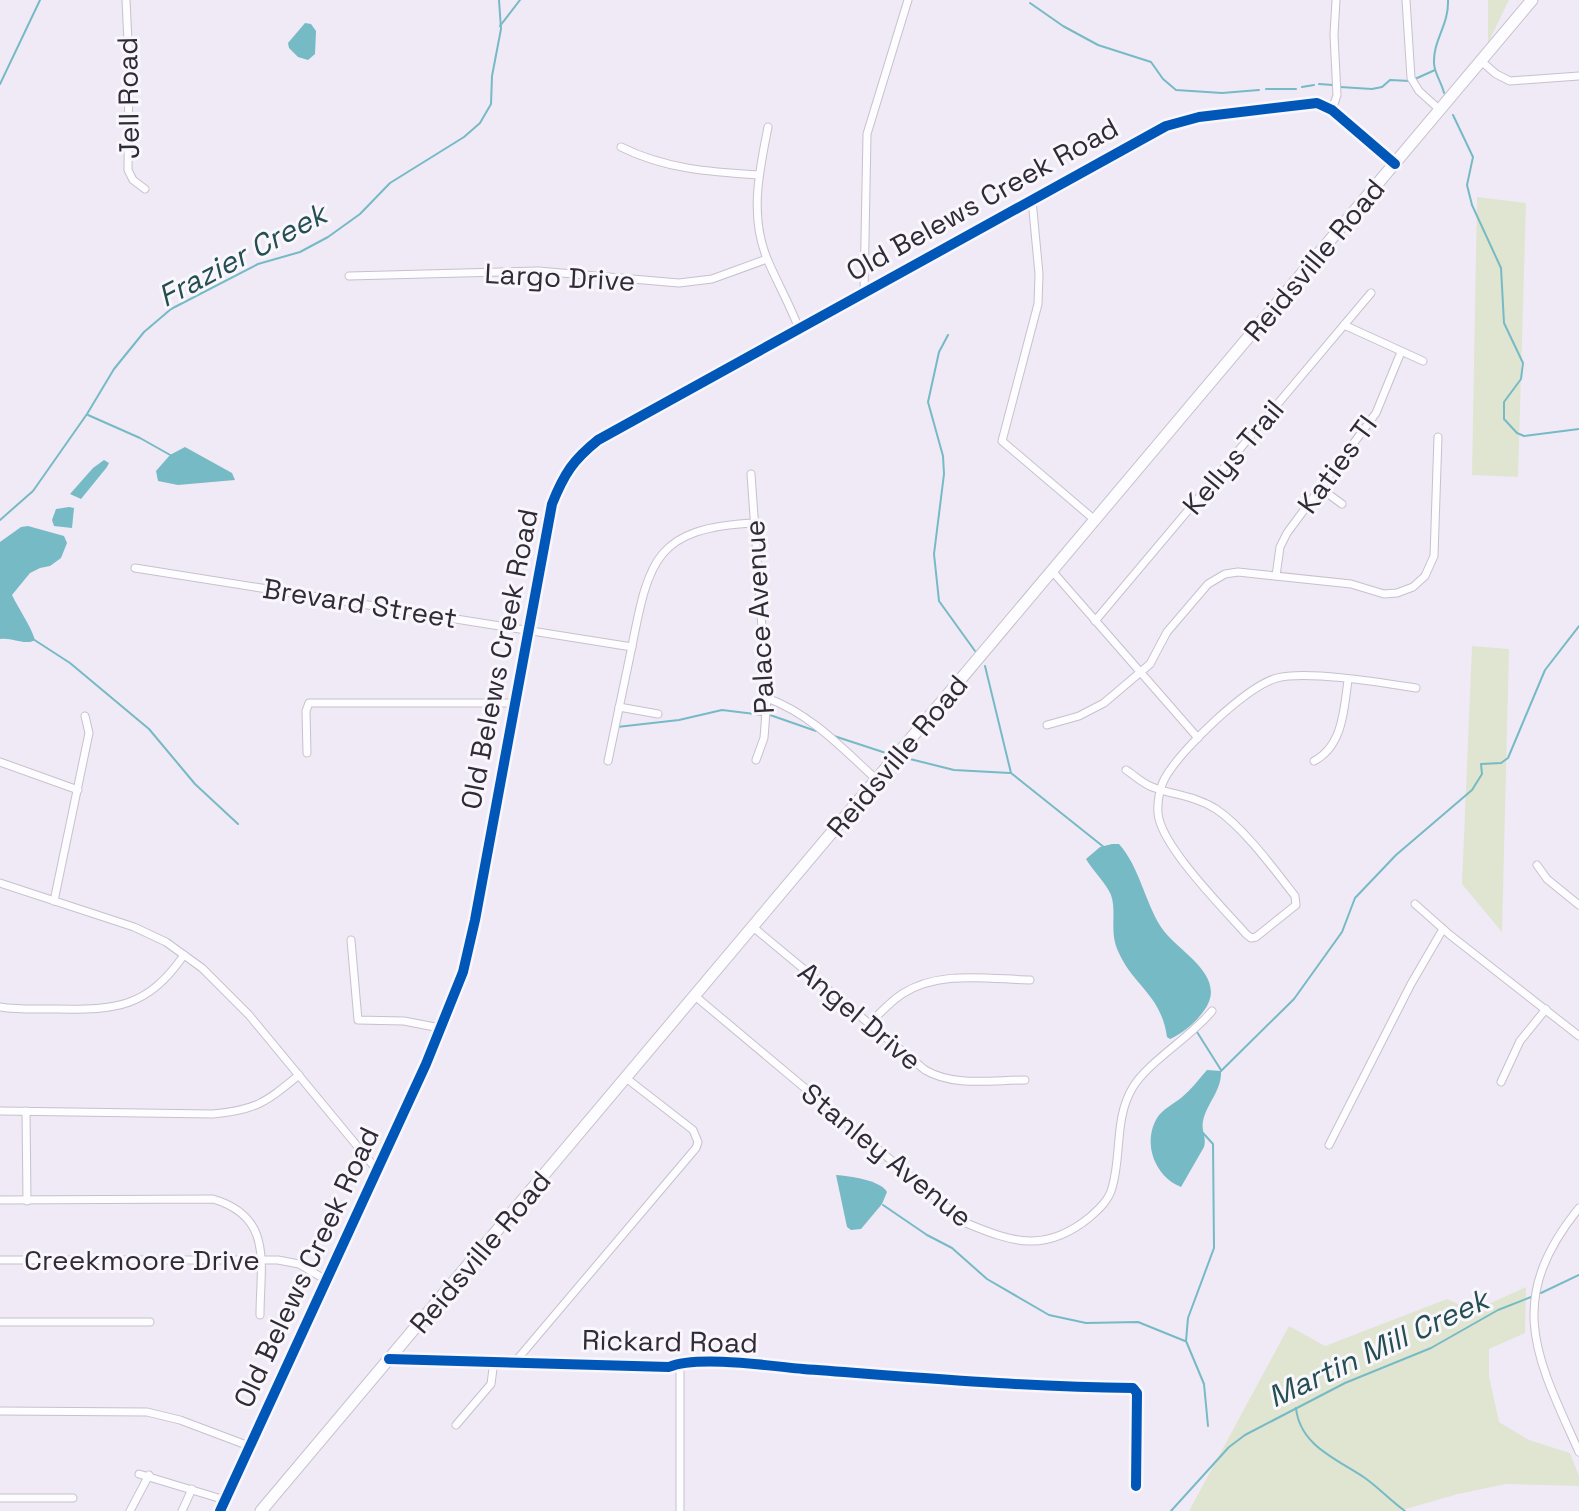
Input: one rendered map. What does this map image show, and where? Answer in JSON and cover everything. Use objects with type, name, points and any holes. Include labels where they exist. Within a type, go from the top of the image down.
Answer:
[{"type":"highway","name":"Reidsville Road","points":[[261,1511],[1532,0]]},
{"type":"street","name":"Jell Road","points":[[126,0],[128,170],[133,180],[145,189]]},
{"type":"street","points":[[864,292],[867,134],[908,0]]},
{"type":"street","points":[[1336,0],[1337,95],[1332,110],[1395,164]]},
{"type":"street","points":[[1406,0],[1411,78],[1419,91],[1440,110]]},
{"type":"street","points":[[1481,61],[1510,81],[1579,76]]},
{"type":"street","name":"Old Belews Creek Road","points":[[220,1511],[377,1170],[463,972],[552,504],[564,475],[577,457],[598,440],[1155,131],[1199,117],[1308,102],[1332,110]]},
{"type":"street","points":[[768,127],[756,207],[760,234],[767,259],[799,329]]},
{"type":"street","points":[[621,147],[640,157],[682,168],[759,175]]},
{"type":"street","points":[[1032,200],[1039,274],[1038,304],[1002,441],[1096,521]]},
{"type":"street","name":"Largo Drive","points":[[349,276],[538,271],[679,283],[712,279],[767,259]]},
{"type":"street","name":"Kellys Trail","points":[[1095,621],[1371,293]]},
{"type":"street","points":[[1344,325],[1423,361]]},
{"type":"street","name":"Katies Tl","points":[[1276,576],[1283,540],[1376,413],[1401,352]]},
{"type":"street","points":[[1047,725],[1094,710],[1140,672],[1154,659],[1167,632],[1213,580],[1238,572],[1351,584],[1384,594],[1405,591],[1419,582],[1430,569],[1435,550],[1438,437]]},
{"type":"street","name":"Palace Avenue","points":[[751,474],[767,698],[764,738],[756,760]]},
{"type":"street","points":[[1320,488],[1342,504]]},
{"type":"street","points":[[608,761],[643,590],[664,551],[690,533],[706,527],[754,523]]},
{"type":"street","name":"Brevard Street","points":[[135,568],[632,647]]},
{"type":"street","points":[[1053,572],[1198,738]]},
{"type":"street","points":[[1126,770],[1152,787],[1161,788],[1195,799],[1217,810],[1295,896],[1296,905],[1256,937],[1246,934],[1167,841],[1158,814],[1161,788],[1168,772],[1198,738],[1246,694],[1278,678],[1314,676],[1416,688]]},
{"type":"street","points":[[1314,761],[1322,757],[1338,735],[1348,680]]},
{"type":"street","points":[[767,698],[814,723],[877,780]]},
{"type":"street","points":[[307,753],[306,711],[309,703],[514,703]]},
{"type":"street","points":[[619,707],[658,714]]},
{"type":"street","points":[[54,901],[89,733],[85,716]]},
{"type":"street","points":[[0,762],[78,790]]},
{"type":"street","points":[[1537,865],[1547,879],[1579,905]]},
{"type":"street","points":[[0,883],[134,927],[166,942],[202,968],[249,1015],[377,1170]]},
{"type":"street","points":[[1415,904],[1579,1036]]},
{"type":"street","name":"Angel Drive","points":[[753,927],[936,1077],[949,1080],[1025,1080]]},
{"type":"street","points":[[1329,1145],[1411,984],[1443,929]]},
{"type":"street","points":[[351,940],[358,1020],[404,1021],[440,1028]]},
{"type":"street","points":[[0,1007],[101,1010],[128,1004],[148,994],[168,978],[184,955]]},
{"type":"street","points":[[870,1023],[894,999],[928,982],[945,978],[1030,980]]},
{"type":"street","name":"Stanley Avenue","points":[[695,996],[966,1223],[1015,1241],[1031,1242],[1046,1241],[1069,1232],[1102,1205],[1112,1191],[1121,1116],[1133,1087],[1212,1011]]},
{"type":"street","points":[[1501,1082],[1520,1041],[1546,1009]]},
{"type":"street","points":[[0,1111],[239,1112],[269,1100],[299,1075]]},
{"type":"street","points":[[515,1362],[696,1148],[697,1137],[693,1130],[626,1078]]},
{"type":"street","points":[[26,1111],[27,1201]]},
{"type":"street","points":[[0,1200],[213,1199],[233,1205],[253,1223],[259,1240],[260,1315]]},
{"type":"street","points":[[1579,1208],[1559,1233],[1541,1271],[1534,1323],[1539,1359],[1579,1452]]},
{"type":"street","name":"Creekmoore Drive","points":[[0,1260],[278,1260],[299,1264],[326,1280]]},
{"type":"street","points":[[0,1322],[150,1322]]},
{"type":"street","name":"Rickard Road","points":[[389,1359],[669,1367],[680,1362],[1133,1388],[1137,1393],[1136,1486]]},
{"type":"street","points":[[456,1425],[491,1384],[494,1361]]},
{"type":"street","points":[[680,1362],[680,1511]]},
{"type":"street","points":[[0,1411],[147,1412],[180,1420],[249,1446]]},
{"type":"street","points":[[139,1474],[225,1500]]},
{"type":"street","points":[[130,1511],[149,1475]]},
{"type":"street","points":[[182,1511],[192,1489]]},
{"type":"street","points":[[0,1498],[73,1498]]},
{"type":"green space","points":[[1488,0],[1509,0],[1488,43]]},
{"type":"green space","points":[[1477,197],[1526,203],[1518,477],[1472,475]]},
{"type":"green space","points":[[1472,646],[1509,649],[1502,932],[1462,884]]},
{"type":"green space","points":[[1526,1287],[1525,1333],[1489,1349],[1489,1376],[1499,1422],[1529,1440],[1570,1453],[1579,1476],[1579,1486],[1506,1484],[1399,1511],[1189,1511],[1289,1326],[1325,1346],[1447,1299],[1473,1311]]},
{"type":"water","points":[[305,23],[311,24],[316,31],[315,54],[308,60],[298,57],[288,43]]},
{"type":"water","points":[[185,447],[232,473],[235,480],[178,485],[158,481],[156,471],[170,455]]},
{"type":"water","points":[[104,460],[109,463],[107,467],[81,499],[70,494],[93,468]]},
{"type":"water","points":[[74,508],[72,528],[54,526],[52,520],[56,509]]},
{"type":"water","points":[[28,526],[64,536],[67,543],[61,558],[50,566],[30,573],[12,595],[35,640],[0,639],[0,542],[21,527]]},
{"type":"water","points":[[1119,844],[1132,863],[1161,927],[1198,965],[1210,987],[1210,999],[1203,1012],[1188,1028],[1170,1039],[1159,1010],[1118,951],[1111,895],[1086,859],[1100,847]]},
{"type":"water","points":[[1207,1070],[1221,1071],[1221,1078],[1203,1121],[1204,1147],[1181,1187],[1164,1176],[1158,1167],[1151,1148],[1153,1128],[1159,1115],[1185,1095]]},
{"type":"water","points":[[836,1175],[871,1182],[887,1192],[882,1204],[861,1229],[851,1230],[847,1227]]},
{"type":"waterway","points":[[0,84],[40,0]]},
{"type":"waterway","name":"Frazier Creek","points":[[0,520],[33,491],[114,369],[144,332],[171,309],[258,264],[300,252],[328,237],[360,214],[390,183],[464,137],[480,123],[491,104],[492,76],[501,29],[499,0]]},
{"type":"waterway","name":"Frazier Creek","points":[[500,26],[520,0]]},
{"type":"waterway","points":[[1444,93],[1435,70],[1434,55],[1448,0]]},
{"type":"waterway","points":[[1030,3],[1098,45],[1151,62],[1176,90],[1222,93],[1259,90]]},
{"type":"waterway","points":[[1415,79],[1435,70]]},
{"type":"waterway","points":[[1340,87],[1372,89],[1382,87],[1390,80],[1410,81]]},
{"type":"waterway","points":[[1319,84],[1333,85]]},
{"type":"waterway","points":[[1302,87],[1314,85]]},
{"type":"waterway","points":[[1266,89],[1296,89]]},
{"type":"waterway","points":[[1453,115],[1473,157],[1467,185],[1472,205],[1501,268],[1504,323],[1523,363],[1521,379],[1504,402],[1504,419],[1524,436],[1579,429]]},
{"type":"waterway","points":[[948,335],[939,352],[928,402],[943,456],[944,474],[934,554],[939,601],[975,651]]},
{"type":"waterway","points":[[88,415],[172,456]]},
{"type":"waterway","points":[[1220,1072],[1294,999],[1342,932],[1355,898],[1396,855],[1472,790],[1482,774],[1481,764],[1501,763],[1508,758],[1545,670],[1579,626]]},
{"type":"waterway","points":[[33,639],[70,663],[149,729],[195,784],[238,824]]},
{"type":"waterway","points":[[985,666],[1011,773],[1105,848]]},
{"type":"waterway","points":[[617,727],[679,720],[722,710],[763,715]]},
{"type":"waterway","points":[[770,715],[816,731]]},
{"type":"waterway","points":[[834,736],[892,755]]},
{"type":"waterway","points":[[902,757],[954,770],[1010,773]]},
{"type":"waterway","points":[[1197,1032],[1221,1070]]},
{"type":"waterway","points":[[1203,1133],[1213,1144],[1214,1248],[1188,1318],[1186,1341],[1204,1384],[1208,1426]]},
{"type":"waterway","points":[[883,1205],[952,1248],[987,1279],[1049,1315],[1086,1323],[1138,1322],[1185,1341]]},
{"type":"waterway","name":"Martin Mill Creek","points":[[1541,1293],[1579,1275]]},
{"type":"waterway","name":"Martin Mill Creek","points":[[1171,1511],[1229,1447],[1245,1435],[1345,1383],[1431,1348],[1498,1310],[1531,1297]]},
{"type":"waterway","points":[[1296,1408],[1299,1421],[1312,1442],[1365,1478],[1405,1511]]},
{"type":"cycle path","points":[[220,1511],[426,1064],[463,972],[552,504],[565,476],[582,454],[598,440],[1166,126],[1199,117],[1317,103],[1332,110],[1395,164]]},
{"type":"cycle path","points":[[389,1359],[669,1367],[697,1362],[734,1362],[968,1381],[1133,1388],[1137,1393],[1136,1486]]}]
